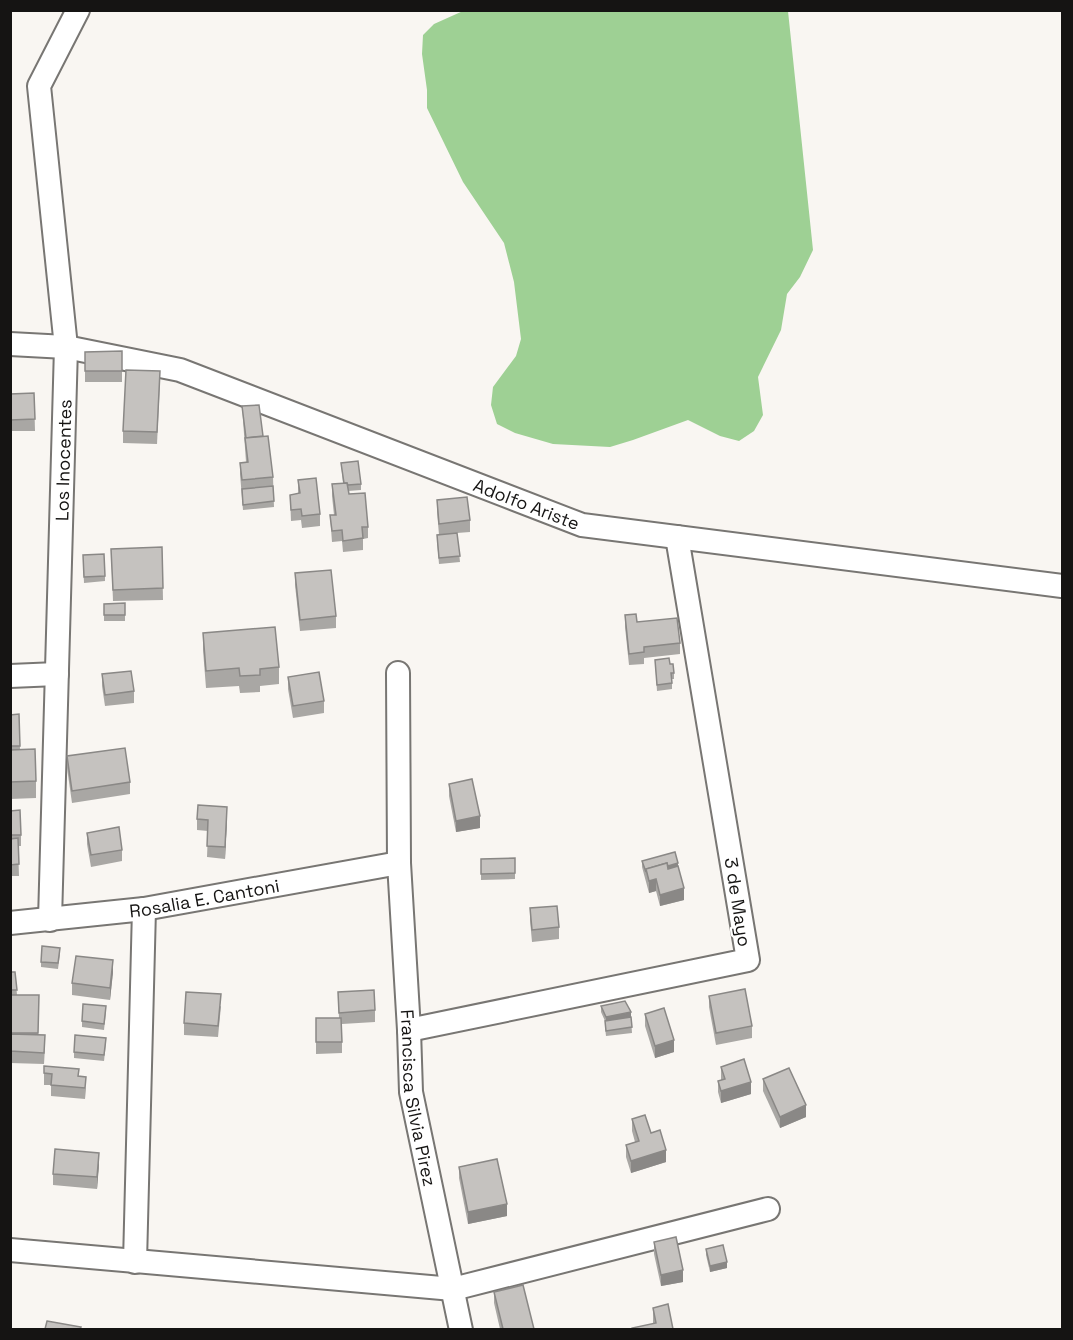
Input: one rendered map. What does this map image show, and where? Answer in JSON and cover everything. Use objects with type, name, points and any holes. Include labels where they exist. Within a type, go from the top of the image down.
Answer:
[{"type":"street","name":"Los Inocentes","points":[[50,920],[66,347],[39,86],[78,10]]},
{"type":"street","name":"Adolfo Ariste","points":[[10,345],[66,347],[180,370],[582,525],[1062,586]]},
{"type":"street","name":"3 de Mayo","points":[[409,1030],[748,960],[677,537]]},
{"type":"street","name":"Francisca Silvia Pirez","points":[[398,673],[399,863],[411,1092],[461,1329]]},
{"type":"street","points":[[10,676],[57,674]]},
{"type":"street","name":"Rosalia E. Cantoni","points":[[10,923],[144,909],[399,863]]},
{"type":"street","points":[[135,1262],[144,909]]},
{"type":"street","points":[[10,1250],[453,1289],[768,1209]]},
{"type":"green space","points":[[463,11],[788,11],[813,250],[800,277],[787,294],[781,330],[758,377],[763,415],[754,431],[739,441],[720,436],[688,420],[610,447],[553,444],[515,433],[497,424],[491,405],[493,387],[516,356],[521,339],[514,282],[504,243],[463,182],[427,108],[422,54],[423,35],[434,24]]},
{"type":"building","points":[[122,351],[122,371],[85,371],[85,352]]},
{"type":"building","points":[[126,370],[160,371],[157,432],[123,431]]},
{"type":"building","points":[[34,393],[35,419],[10,420],[10,394]]},
{"type":"building","points":[[259,405],[263,436],[246,438],[242,406]]},
{"type":"building","points":[[268,436],[273,477],[242,480],[240,463],[248,462],[245,438]]},
{"type":"building","points":[[358,461],[361,484],[344,483],[341,463]]},
{"type":"building","points":[[316,478],[320,514],[302,516],[301,509],[291,510],[290,495],[300,493],[298,480]]},
{"type":"building","points":[[347,483],[349,494],[365,493],[368,527],[362,527],[363,538],[343,541],[342,530],[332,531],[330,515],[336,515],[332,484]]},
{"type":"building","points":[[273,486],[274,501],[243,505],[242,489]]},
{"type":"building","points":[[467,497],[470,520],[439,524],[437,500]]},
{"type":"building","points":[[457,533],[460,556],[439,558],[437,535]]},
{"type":"building","points":[[162,547],[163,588],[113,590],[111,549]]},
{"type":"building","points":[[104,554],[105,576],[84,577],[83,555]]},
{"type":"building","points":[[331,570],[336,616],[300,620],[295,573]]},
{"type":"building","points":[[125,603],[125,615],[104,615],[104,604]]},
{"type":"building","points":[[636,614],[637,622],[677,618],[680,643],[644,647],[644,652],[629,654],[625,615]]},
{"type":"building","points":[[275,627],[279,667],[260,669],[260,675],[240,676],[239,668],[206,671],[203,633]]},
{"type":"building","points":[[669,658],[670,664],[673,664],[672,683],[657,685],[655,660]]},
{"type":"building","points":[[131,671],[134,691],[105,695],[102,674]]},
{"type":"building","points":[[319,672],[324,701],[293,706],[288,677]]},
{"type":"building","points":[[19,714],[20,746],[10,746],[10,715]]},
{"type":"building","points":[[125,748],[130,782],[72,791],[67,756]]},
{"type":"building","points":[[35,749],[36,781],[10,782],[10,750]]},
{"type":"building","points":[[472,779],[480,816],[456,821],[449,784]]},
{"type":"building","points":[[198,805],[227,807],[225,847],[207,846],[208,820],[197,819]]},
{"type":"building","points":[[20,810],[21,835],[10,835],[10,811]]},
{"type":"building","points":[[119,827],[122,850],[91,855],[87,833]]},
{"type":"building","points":[[18,838],[19,864],[10,865],[10,839]]},
{"type":"building","points":[[675,852],[678,863],[668,866],[667,863],[646,869],[646,872],[642,861]]},
{"type":"building","points":[[515,858],[515,873],[481,874],[481,859]]},
{"type":"building","points":[[667,863],[668,869],[678,866],[684,888],[660,895],[656,879],[649,881],[646,869]]},
{"type":"building","points":[[557,906],[559,927],[532,930],[530,908]]},
{"type":"building","points":[[42,946],[60,948],[58,963],[41,962]]},
{"type":"building","points":[[76,956],[113,960],[110,988],[72,983]]},
{"type":"building","points":[[10,972],[15,972],[17,990],[10,990]]},
{"type":"building","points":[[745,989],[752,1026],[716,1033],[709,996]]},
{"type":"building","points":[[374,990],[375,1010],[339,1013],[338,992]]},
{"type":"building","points":[[186,992],[221,994],[218,1026],[184,1023]]},
{"type":"building","points":[[10,995],[39,995],[38,1033],[10,1033]]},
{"type":"building","points":[[625,1001],[631,1012],[606,1017],[601,1006]]},
{"type":"building","points":[[83,1004],[106,1006],[104,1024],[82,1021]]},
{"type":"building","points":[[664,1008],[674,1040],[655,1046],[645,1014]]},
{"type":"building","points":[[631,1017],[632,1027],[606,1031],[605,1021]]},
{"type":"building","points":[[316,1018],[341,1018],[342,1042],[316,1042]]},
{"type":"building","points":[[10,1034],[45,1035],[44,1053],[10,1051]]},
{"type":"building","points":[[75,1035],[106,1038],[104,1055],[74,1052]]},
{"type":"building","points":[[744,1059],[751,1082],[721,1091],[718,1081],[725,1079],[721,1067]]},
{"type":"building","points":[[44,1066],[79,1069],[78,1076],[86,1077],[85,1088],[51,1085],[52,1074],[44,1073]]},
{"type":"building","points":[[789,1068],[806,1105],[780,1117],[763,1079]]},
{"type":"building","points":[[645,1115],[651,1133],[660,1130],[666,1150],[631,1161],[626,1145],[639,1141],[632,1119]]},
{"type":"building","points":[[55,1149],[99,1153],[97,1177],[53,1174]]},
{"type":"building","points":[[497,1159],[507,1204],[468,1212],[459,1167]]},
{"type":"building","points":[[676,1237],[683,1270],[661,1275],[654,1242]]},
{"type":"building","points":[[723,1245],[727,1262],[710,1266],[706,1249]]},
{"type":"building","points":[[523,1285],[534,1329],[503,1329],[494,1292]]},
{"type":"building","points":[[668,1304],[673,1329],[632,1329],[656,1323],[653,1308]]},
{"type":"building","points":[[47,1321],[81,1327],[80,1329],[45,1329]]}]
